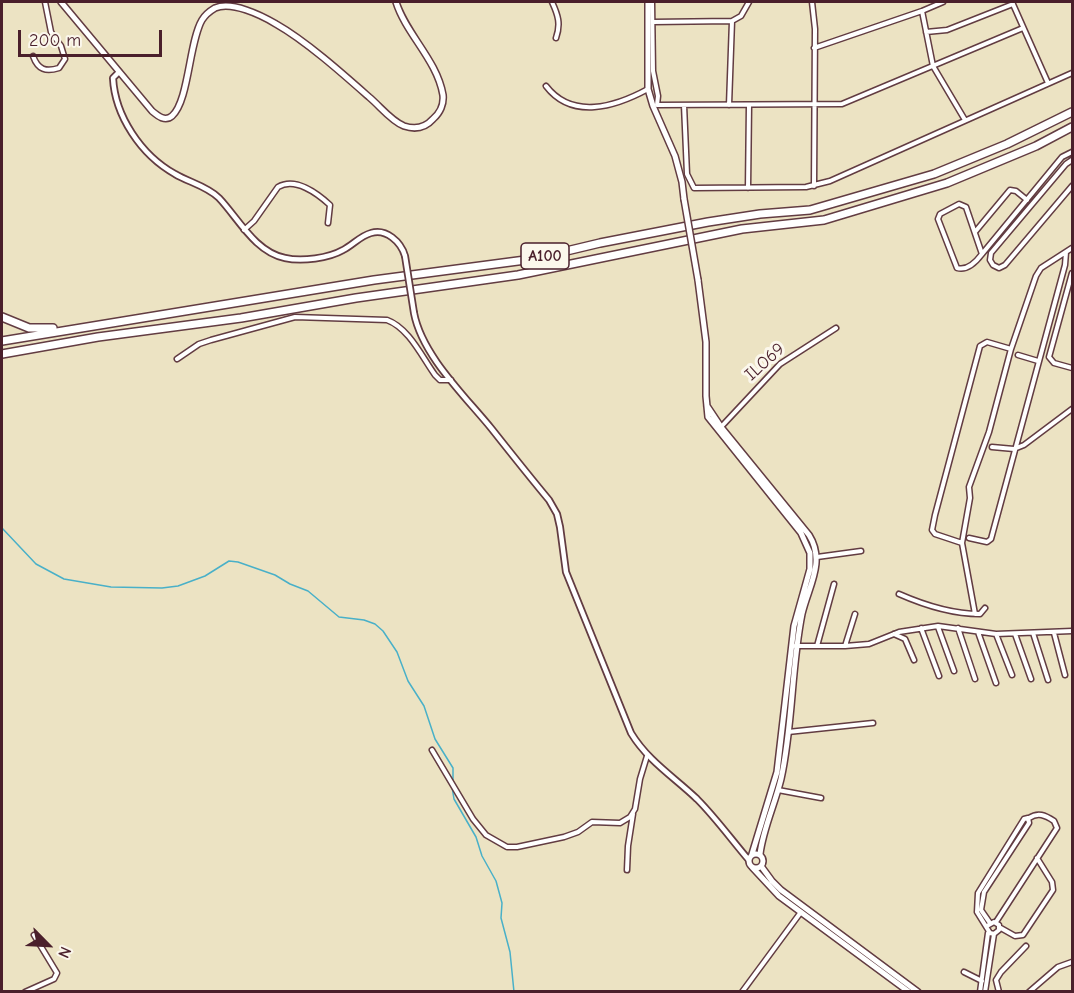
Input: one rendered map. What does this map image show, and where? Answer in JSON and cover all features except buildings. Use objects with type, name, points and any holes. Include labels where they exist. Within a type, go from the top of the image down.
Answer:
[{"type":"highway","name":"A100","points":[[2,340],[403,275],[534,260],[600,243],[708,222],[760,214],[810,210],[934,174],[1007,144],[1072,112]]},
{"type":"highway","name":"A100","points":[[2,354],[98,337],[241,318],[518,275],[731,231],[824,220],[947,183],[1036,146],[1072,127]]},
{"type":"highway","points":[[2,317],[20,326],[40,329],[94,325]]},
{"type":"main road","points":[[61,2],[152,111],[161,118],[168,118],[175,112],[202,20],[214,9],[227,6],[275,23],[288,31],[399,123],[412,128],[423,127],[440,111],[442,92],[428,59],[396,2]]},
{"type":"main road","points":[[648,2],[648,89],[675,156],[682,182],[698,280],[706,353],[706,411],[711,422],[801,533],[808,548],[810,569],[797,613],[788,732],[783,767],[763,837],[760,854],[763,860],[761,866]]},
{"type":"main road","points":[[706,404],[721,426],[809,535],[817,557],[816,571],[794,646],[777,772],[750,857],[752,867],[771,889],[909,992]]},
{"type":"main road","points":[[750,857],[760,854]]},
{"type":"main road","points":[[752,867],[761,866]]},
{"type":"main road","points":[[761,866],[781,890],[918,992]]},
{"type":"street","points":[[33,56],[40,68],[50,71],[64,64],[65,59],[61,46],[51,32],[45,2]]},
{"type":"street","points":[[552,2],[559,18],[556,38]]},
{"type":"street","points":[[652,2],[657,105],[655,111]]},
{"type":"street","points":[[653,22],[732,21],[741,16],[749,2]]},
{"type":"street","points":[[812,2],[814,186]]},
{"type":"street","points":[[814,48],[943,2]]},
{"type":"street","points":[[926,32],[947,30],[1013,3],[1048,83]]},
{"type":"street","points":[[922,11],[933,66],[964,120]]},
{"type":"street","points":[[729,105],[732,21]]},
{"type":"street","points":[[657,105],[845,103],[1023,28]]},
{"type":"street","points":[[119,72],[113,78],[114,92],[129,129],[140,143],[154,159],[173,174],[218,197],[244,230],[266,249],[285,258],[307,258],[335,253],[372,232],[385,234],[399,243],[405,255],[414,314],[424,342],[451,380],[549,500],[557,514],[566,572],[631,734],[647,756],[699,801],[750,857]]},
{"type":"street","points":[[684,105],[687,174],[692,185],[697,189],[814,186],[830,181],[1072,73]]},
{"type":"street","points":[[546,86],[559,99],[585,109],[615,102],[648,89]]},
{"type":"street","points":[[748,188],[749,105]]},
{"type":"street","points":[[982,254],[964,206],[957,205],[939,215],[938,219],[957,268],[962,269],[969,266],[982,254],[1067,154],[1072,152]]},
{"type":"street","points":[[1067,154],[1072,159],[991,253],[990,260],[993,265],[999,268],[1005,265],[1072,186]]},
{"type":"street","points":[[244,230],[254,221],[278,187],[284,183],[294,182],[330,205],[328,223]]},
{"type":"street","points":[[975,232],[1010,190],[1016,191],[1027,200]]},
{"type":"street","points":[[975,614],[962,543],[970,498],[969,487],[989,432],[1011,349],[1037,273],[1072,248]]},
{"type":"street","points":[[969,538],[987,542],[991,539],[1065,265],[1066,252]]},
{"type":"street","points":[[1072,273],[1049,357],[1054,363],[1072,366]]},
{"type":"street","points":[[177,359],[199,344],[295,318],[387,320],[406,334],[440,380],[451,380]]},
{"type":"street","name":"ILO69","points":[[721,426],[780,364],[836,328]]},
{"type":"street","points":[[962,543],[938,536],[932,530],[954,434],[980,346],[987,342],[1011,349]]},
{"type":"street","points":[[1018,355],[1038,361]]},
{"type":"street","points":[[992,447],[1014,449],[1024,445],[1072,409]]},
{"type":"street","points":[[817,557],[861,551]]},
{"type":"street","points":[[817,646],[834,584]]},
{"type":"street","points":[[899,594],[936,607],[975,614],[980,614],[985,608]]},
{"type":"street","points":[[845,646],[855,614]]},
{"type":"street","points":[[794,646],[845,646],[874,643],[893,634],[938,626],[996,634],[1072,631]]},
{"type":"street","points":[[938,626],[954,671]]},
{"type":"street","points":[[921,628],[939,676]]},
{"type":"street","points":[[958,628],[975,679]]},
{"type":"street","points":[[977,632],[996,683]]},
{"type":"street","points":[[1033,633],[1048,680]]},
{"type":"street","points":[[1054,633],[1065,675]]},
{"type":"street","points":[[893,634],[904,639],[914,660]]},
{"type":"street","points":[[996,634],[1012,675]]},
{"type":"street","points":[[1016,634],[1031,680]]},
{"type":"street","points":[[788,732],[873,723]]},
{"type":"street","points":[[432,750],[473,819],[486,835],[507,847],[564,837],[578,832],[592,822],[621,823],[633,812]]},
{"type":"street","points":[[627,870],[633,812],[647,756]]},
{"type":"street","points":[[778,790],[821,798]]},
{"type":"street","points":[[985,992],[988,924],[981,907],[985,884],[1029,823],[1029,818],[1041,814],[1054,821],[1057,825],[1056,831],[996,922],[988,924]]},
{"type":"street","points":[[996,922],[999,927],[1015,936],[1023,935],[1052,892],[1052,882],[1037,858]]},
{"type":"street","points":[[742,992],[801,912]]},
{"type":"street","points":[[980,992],[994,934],[999,927]]},
{"type":"street","points":[[988,932],[994,934]]},
{"type":"street","points":[[25,992],[54,979],[57,973],[34,934]]},
{"type":"street","points":[[999,992],[996,980],[1026,946]]},
{"type":"street","points":[[1029,992],[1058,967],[1072,962]]},
{"type":"street","points":[[964,972],[982,981]]},
{"type":"waterway","points":[[2,528],[36,564],[64,579],[111,587],[162,588],[178,586],[205,576],[229,561],[238,562],[275,575],[308,591],[339,617],[364,620],[375,624],[383,631],[397,652],[408,681],[424,706],[435,739],[453,768],[453,782]]},
{"type":"waterway","points":[[452,787],[454,799],[476,837],[482,856],[496,881],[502,903],[501,918],[510,952],[514,992]]}]
